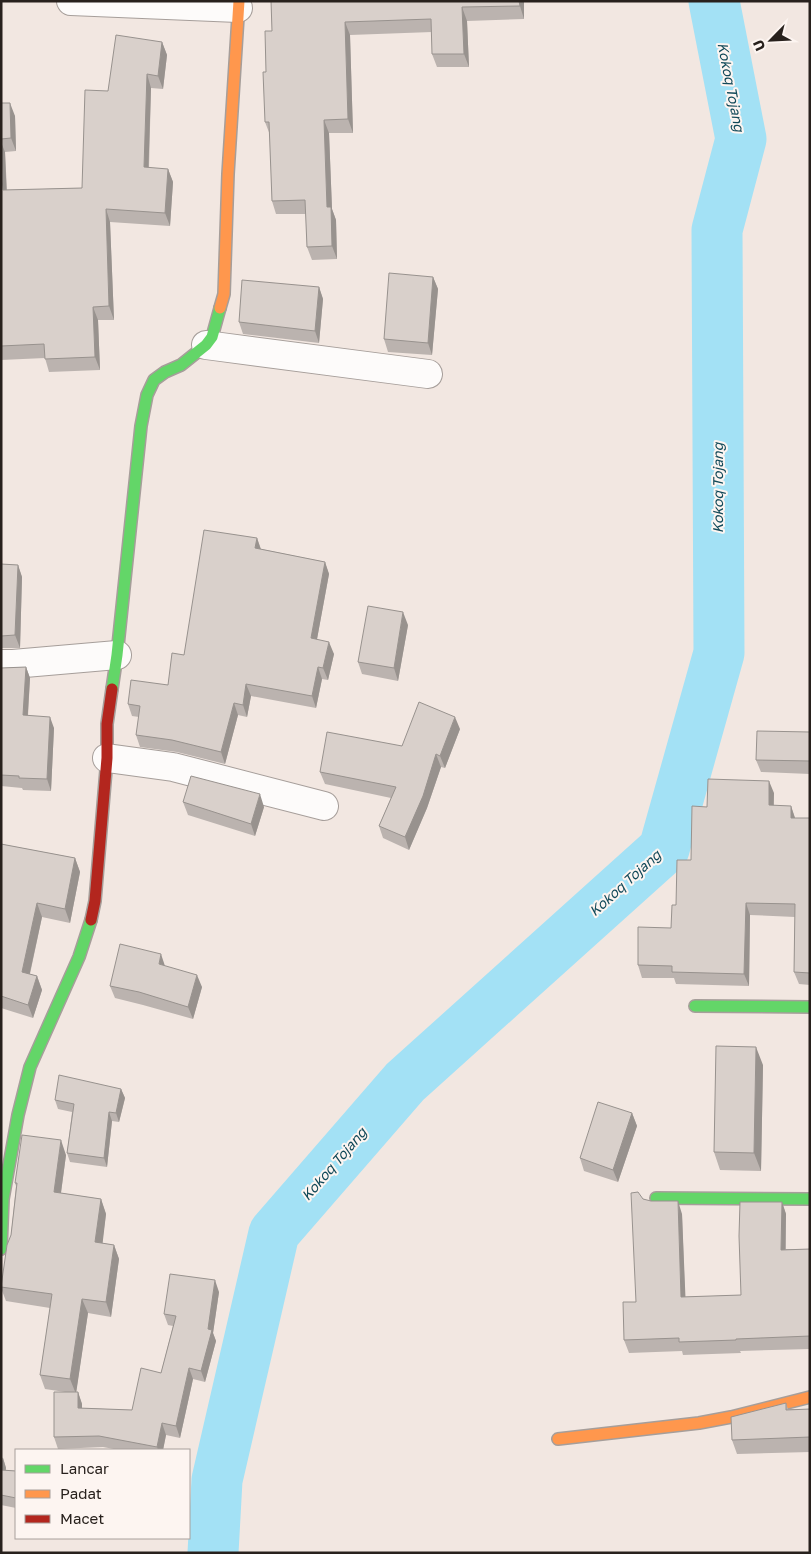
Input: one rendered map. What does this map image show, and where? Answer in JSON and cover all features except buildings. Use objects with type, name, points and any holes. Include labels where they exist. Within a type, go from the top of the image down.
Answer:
[{"type":"street","points":[[1,1249],[3,1199],[18,1115],[30,1067],[79,957],[90,927],[95,902],[107,758],[107,724],[117,655],[141,426],[147,396],[154,380],[165,372],[181,365],[206,345],[212,337],[224,294],[228,174],[239,4],[71,1]]},
{"type":"street","points":[[206,345],[428,374]]},
{"type":"street","points":[[1,664],[117,655]]},
{"type":"street","points":[[107,758],[173,767],[324,806]]},
{"type":"street","points":[[695,1006],[810,1007]]},
{"type":"street","points":[[656,1198],[810,1199]]},
{"type":"street","points":[[558,1439],[699,1423],[731,1417],[810,1396]]},
{"type":"waterway","name":"Kokoq Tojang","points":[[213,1553],[217,1480],[274,1233],[405,1082],[664,849],[719,653],[717,230],[741,139],[714,1]]},
{"type":"traffic: fast","points":[[112,689],[141,426],[147,395],[154,380],[165,372],[181,365],[206,345],[212,337],[220,308]]},
{"type":"traffic: fast","points":[[1,1249],[3,1199],[18,1115],[30,1067],[79,957],[91,920]]},
{"type":"traffic: fast","points":[[695,1006],[810,1007]]},
{"type":"traffic: fast","points":[[656,1198],[810,1199]]},
{"type":"traffic: slow","points":[[220,308],[224,294],[228,174],[239,1]]},
{"type":"traffic: slow","points":[[558,1439],[699,1423],[810,1397]]},
{"type":"traffic: jam","points":[[91,920],[95,901],[107,758],[107,724],[112,689]]}]
